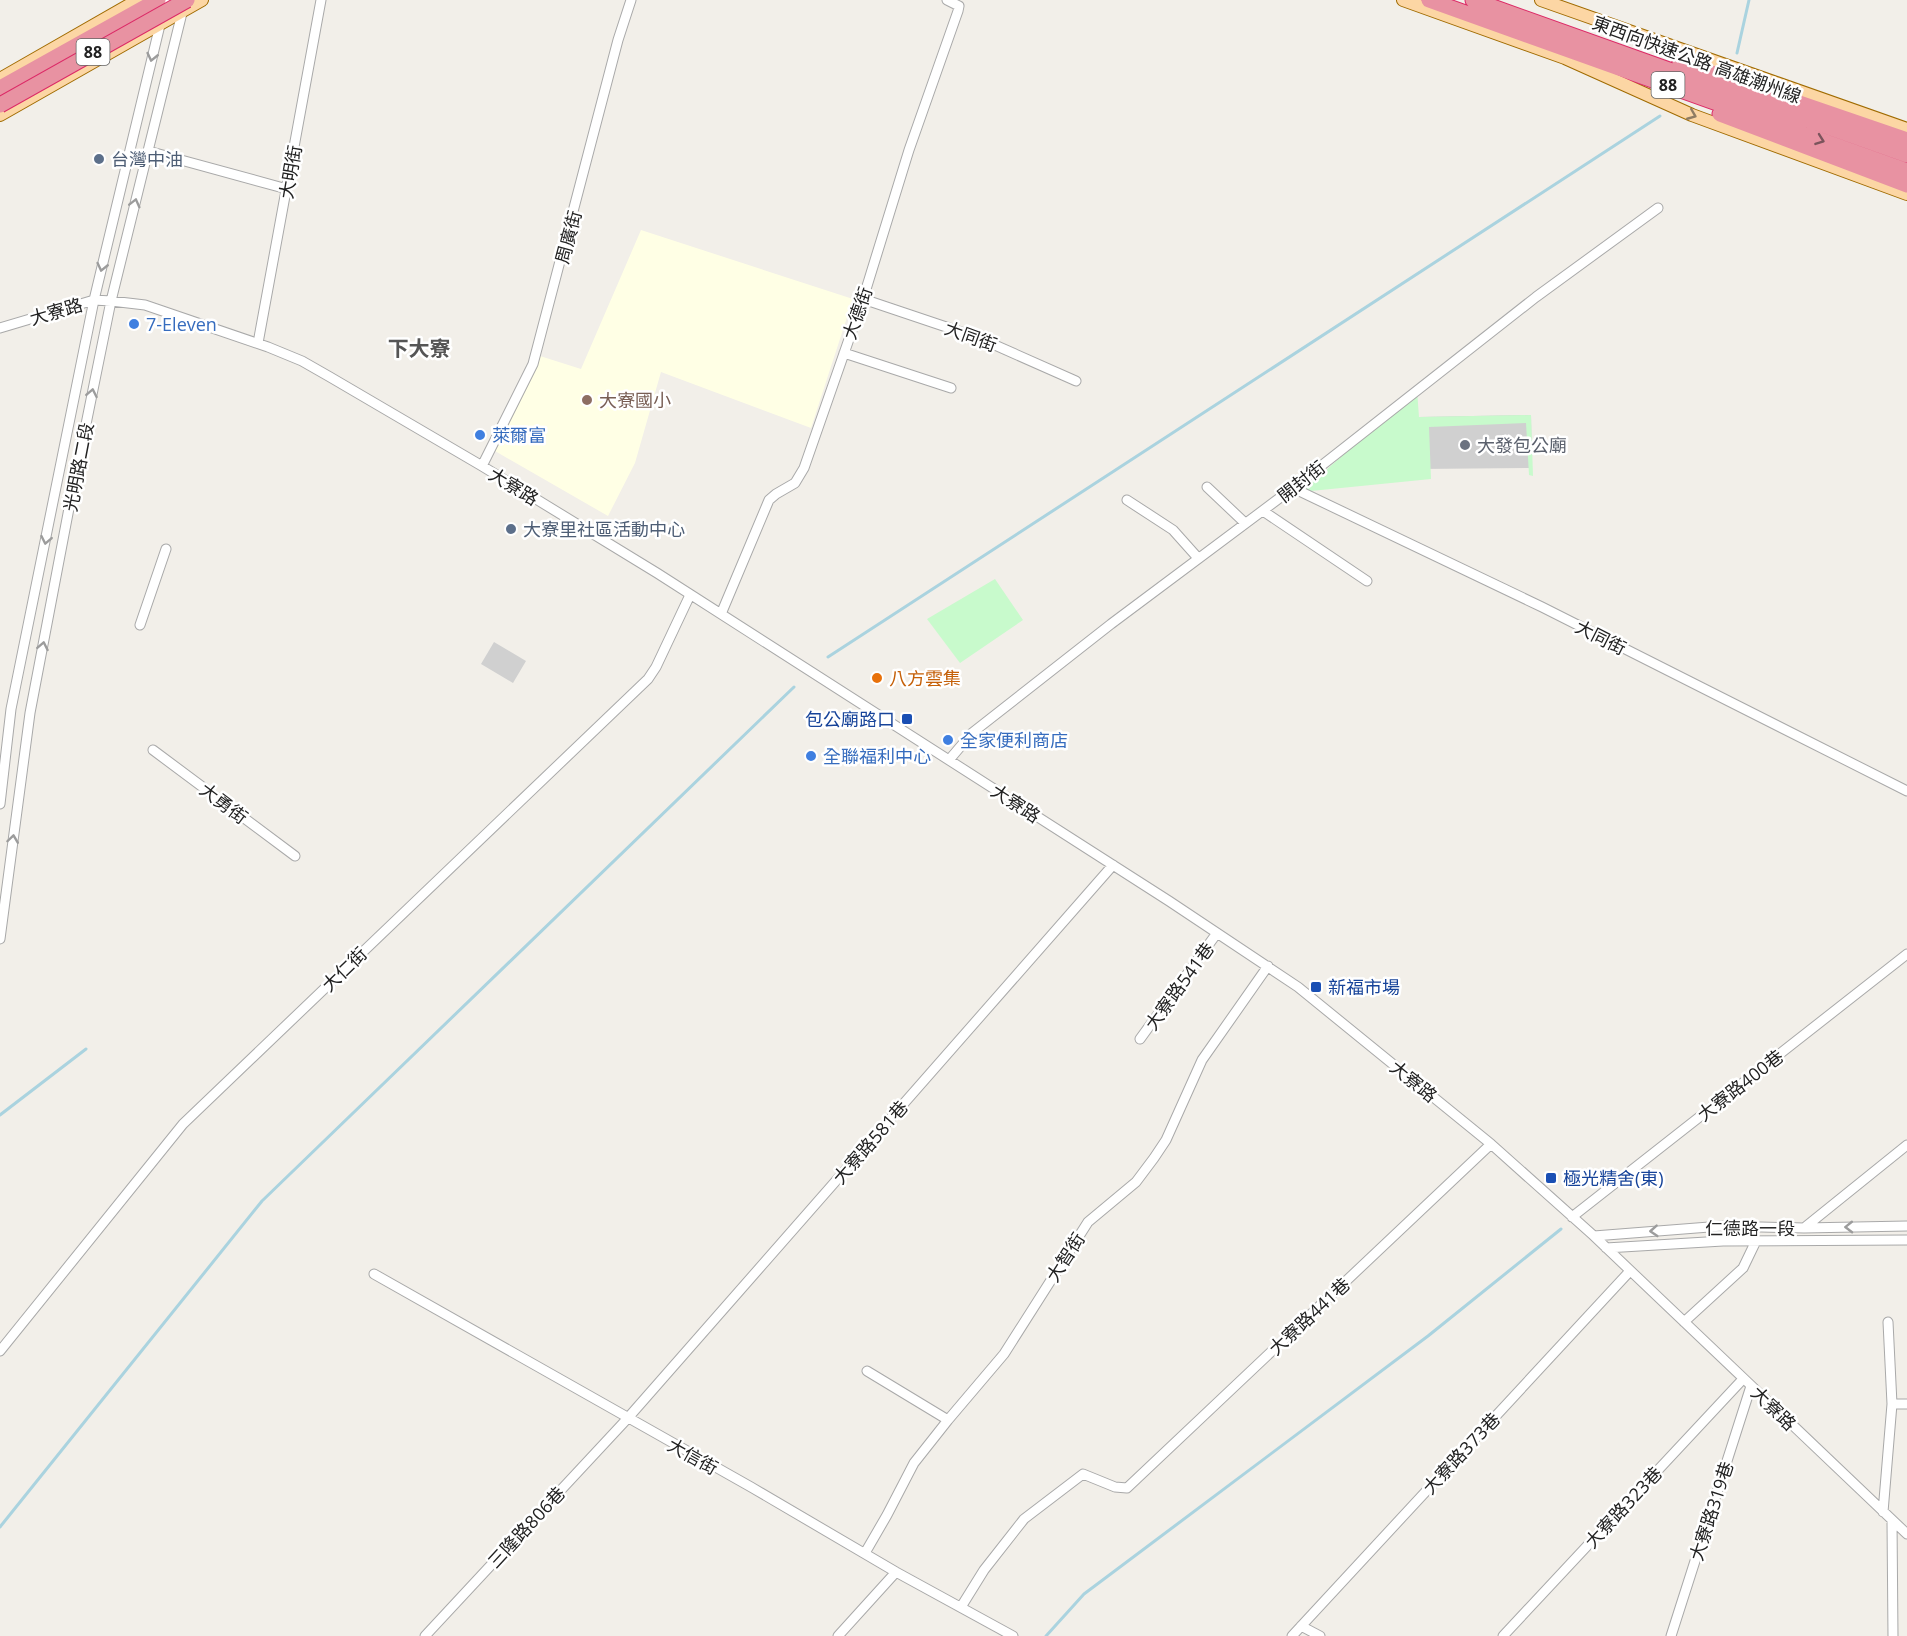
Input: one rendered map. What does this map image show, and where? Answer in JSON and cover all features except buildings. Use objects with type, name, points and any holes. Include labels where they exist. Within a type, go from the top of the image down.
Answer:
[{"type":"highway","name":"88","points":[[0,88],[158,0]]},
{"type":"highway","name":"東西向快速公路 高雄潮州線","points":[[1429,0],[1907,171]]},
{"type":"highway","name":"東西向快速公路 高雄潮州線","points":[[1473,0],[1907,155]]},
{"type":"highway","points":[[1488,0],[1907,140]]},
{"type":"highway","name":"88","points":[[0,105],[184,4]]},
{"type":"highway","points":[[1572,51],[1596,65],[1907,185]]},
{"type":"main road","points":[[0,79],[138,0]]},
{"type":"main road","points":[[0,115],[160,25],[184,4],[202,0]]},
{"type":"main road","points":[[1403,0],[1565,58],[1692,115],[1907,194]]},
{"type":"main road","points":[[1541,0],[1907,129]]},
{"type":"street","name":"光明路二段","points":[[0,804],[11,709],[94,300],[166,0]]},
{"type":"street","name":"大明街","points":[[258,344],[321,0]]},
{"type":"street","name":"周廣街","points":[[482,466],[533,364],[618,40],[631,0]]},
{"type":"street","name":"大德街","points":[[721,614],[769,500],[795,483],[804,468],[862,299],[909,150],[958,11],[958,6],[947,0]]},
{"type":"street","name":"光明路二段","points":[[0,939],[30,713],[111,301],[184,4]]},
{"type":"street","points":[[148,151],[287,189]]},
{"type":"street","points":[[125,169],[142,172]]},
{"type":"street","name":"開封街","points":[[949,760],[972,733],[1111,624],[1293,488],[1536,297],[1658,208]]},
{"type":"street","name":"大同街","points":[[862,299],[979,338],[1076,381]]},
{"type":"street","name":"大寮路","points":[[0,327],[94,300],[111,301],[145,305],[302,361],[482,466],[721,614],[1113,865],[1298,987],[1491,1144],[1594,1236],[1907,1534]]},
{"type":"street","points":[[844,353],[951,388]]},
{"type":"street","points":[[1207,487],[1245,523]]},
{"type":"street","name":"大同街","points":[[1293,488],[1542,607],[1907,790]]},
{"type":"street","points":[[1127,500],[1173,530],[1198,558]]},
{"type":"street","points":[[1263,511],[1367,581]]},
{"type":"street","points":[[140,625],[166,549]]},
{"type":"street","name":"大仁街","points":[[0,1351],[183,1124],[648,679],[690,595]]},
{"type":"street","name":"大勇街","points":[[153,750],[295,856]]},
{"type":"street","name":"大寮路581巷","points":[[627,1419],[1113,865]]},
{"type":"street","name":"大寮路541巷","points":[[1140,1039],[1217,933]]},
{"type":"street","name":"大寮路400巷","points":[[1572,1217],[1907,954]]},
{"type":"street","name":"大智街","points":[[865,1553],[914,1463],[1004,1354],[1088,1222],[1136,1182],[1154,1158],[1166,1140],[1202,1060],[1268,966]]},
{"type":"street","name":"大寮路441巷","points":[[961,1607],[984,1570],[1024,1519],[1083,1474],[1115,1487],[1127,1488],[1491,1144]]},
{"type":"street","points":[[1804,1228],[1907,1145]]},
{"type":"street","name":"仁德路一段","points":[[1594,1236],[1722,1226],[1804,1228],[1907,1226]]},
{"type":"street","name":"仁德路一段","points":[[1606,1248],[1756,1241],[1907,1240]]},
{"type":"street","points":[[1684,1322],[1743,1268],[1756,1241]]},
{"type":"street","name":"大寮路373巷","points":[[1292,1636],[1630,1271]]},
{"type":"street","name":"大信街","points":[[374,1274],[896,1572],[1013,1636]]},
{"type":"street","points":[[1883,1512],[1892,1404],[1888,1322]]},
{"type":"street","points":[[867,1371],[948,1420]]},
{"type":"street","name":"大寮路323巷","points":[[1503,1636],[1743,1379]]},
{"type":"street","name":"大寮路319巷","points":[[1671,1636],[1751,1386]]},
{"type":"street","points":[[1892,1404],[1907,1404]]},
{"type":"street","name":"三隆路806巷","points":[[425,1636],[627,1419]]},
{"type":"street","points":[[1892,1521],[1893,1636]]},
{"type":"street","points":[[838,1636],[896,1572]]},
{"type":"street","points":[[1301,1626],[1320,1636]]},
{"type":"shaded area","name":"大寮國小","points":[[641,230],[853,299],[811,428],[661,372],[635,463],[608,516],[495,451],[540,356],[581,369]]},
{"type":"shaded area","name":"大發包公廟","points":[[1531,415],[1532,468],[1420,469],[1419,417]]},
{"type":"shaded area","points":[[494,642],[526,661],[513,683],[481,664]]},
{"type":"green space","points":[[1417,390],[1419,417],[1531,415],[1533,476],[1529,475],[1526,423],[1429,427],[1431,479],[1301,492]]},
{"type":"green space","points":[[995,579],[1023,620],[960,663],[927,619]]},
{"type":"waterway","points":[[1737,53],[1749,0]]},
{"type":"waterway","points":[[828,657],[1660,116]]},
{"type":"waterway","points":[[0,1527],[262,1201],[794,687]]},
{"type":"waterway","points":[[0,1115],[86,1049]]},
{"type":"waterway","points":[[1046,1636],[1084,1594],[1428,1336],[1561,1229]]},
{"type":"place","name":"台灣中油","points":[[99,159]]},
{"type":"place","name":"7-Eleven","points":[[134,324]]},
{"type":"place","name":"大寮國小","points":[[587,400]]},
{"type":"place","name":"萊爾富","points":[[480,435]]},
{"type":"place","name":"大發包公廟","points":[[1465,445]]},
{"type":"place","name":"大寮里社區活動中心","points":[[511,529]]},
{"type":"place","name":"八方雲集","points":[[877,678]]},
{"type":"place","name":"包公廟路口","points":[[907,719]]},
{"type":"place","name":"全家便利商店","points":[[948,740]]},
{"type":"place","name":"全聯福利中心","points":[[811,756]]},
{"type":"place","name":"新福市場","points":[[1316,987]]},
{"type":"place","name":"極光精舍(東)","points":[[1551,1178]]},
{"type":"district","name":"下大寮","points":[[419,348]]}]
